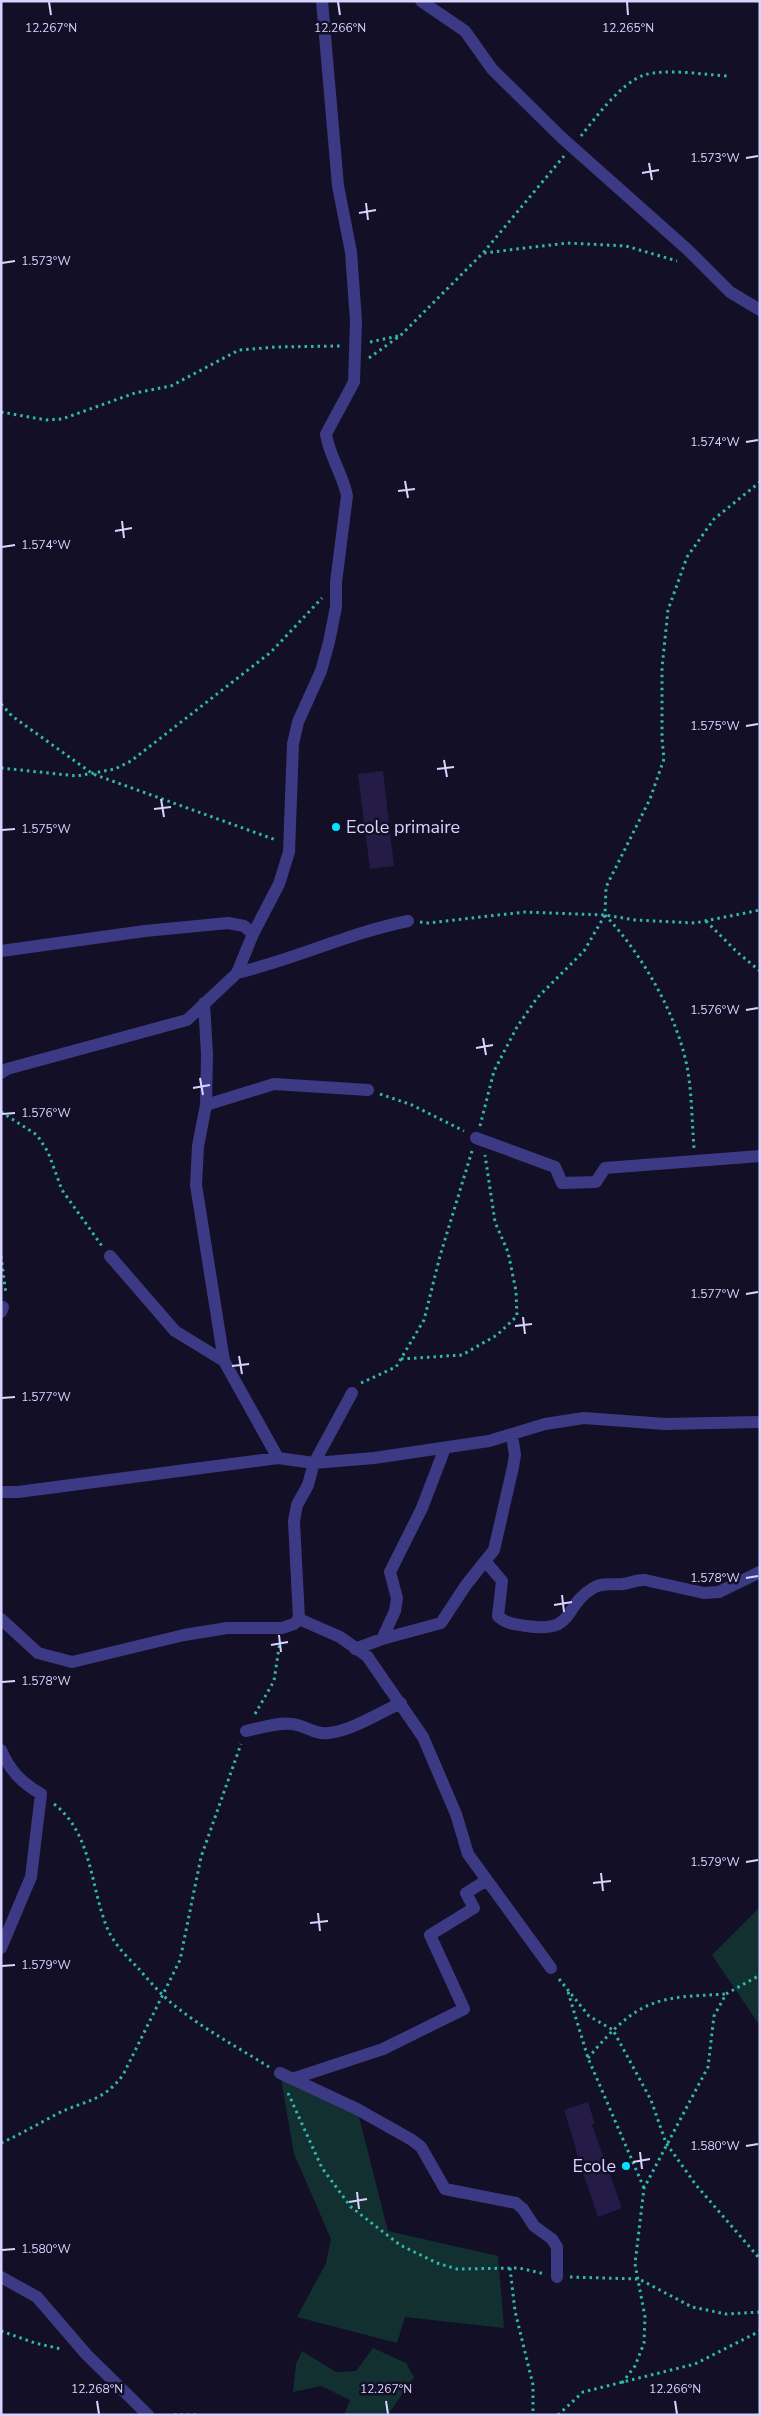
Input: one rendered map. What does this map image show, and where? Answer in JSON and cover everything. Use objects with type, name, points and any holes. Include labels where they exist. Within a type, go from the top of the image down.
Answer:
[{"type":"street","points":[[1,1073],[7,1069],[76,1048],[169,1027],[187,1020],[237,973],[253,934],[279,884],[289,852],[293,744],[298,722],[321,671],[329,642],[336,607],[336,582],[346,496],[345,483],[326,434],[354,382],[356,346],[355,284],[348,230],[338,186],[322,1]]},
{"type":"street","points":[[421,1],[465,31],[492,68],[572,146],[688,250],[730,292],[760,310]]},
{"type":"street","points":[[237,973],[295,958],[339,939],[408,920]]},
{"type":"street","points":[[1,951],[145,931],[228,923],[244,926],[253,934]]},
{"type":"street","points":[[204,1003],[207,1054],[206,1105],[198,1146],[196,1185],[224,1361],[278,1458]]},
{"type":"street","points":[[206,1105],[274,1084],[368,1090]]},
{"type":"street","points":[[476,1138],[555,1167],[562,1183],[596,1182],[605,1168],[760,1156]]},
{"type":"street","points":[[110,1256],[175,1331],[224,1361]]},
{"type":"street","points":[[1,1619],[38,1653],[72,1662],[184,1635],[227,1628],[282,1628],[294,1624],[298,1619],[294,1521],[297,1505],[308,1485],[314,1463],[352,1393]]},
{"type":"street","points":[[1,1492],[18,1492],[278,1458],[314,1463],[374,1458],[489,1441],[545,1424],[584,1418],[665,1424],[760,1422]]},
{"type":"street","points":[[355,1649],[382,1639],[441,1623],[466,1584],[486,1562],[494,1550],[511,1480],[515,1455],[512,1435]]},
{"type":"street","points":[[382,1639],[395,1611],[397,1598],[390,1572],[422,1508],[445,1448]]},
{"type":"street","points":[[486,1562],[502,1581],[498,1616],[504,1622],[546,1628],[560,1623],[586,1593],[603,1583],[625,1584],[639,1579],[704,1593],[719,1592],[760,1572]]},
{"type":"street","points":[[298,1619],[340,1637],[367,1656],[401,1703],[423,1738],[456,1814],[468,1854],[551,1968]]},
{"type":"street","points":[[246,1731],[287,1723],[317,1733],[330,1733],[401,1703]]},
{"type":"street","points":[[1,1750],[16,1776],[41,1794],[31,1877],[1,1948]]},
{"type":"street","points":[[292,2079],[383,2049],[464,2009],[430,1935],[474,1908],[466,1893],[487,1880]]},
{"type":"street","points":[[280,2073],[357,2108],[412,2140],[421,2147],[445,2189],[516,2204],[523,2209],[534,2226],[552,2239],[557,2247],[557,2277]]},
{"type":"street","points":[[1,2277],[37,2297],[86,2354],[148,2415]]},
{"type":"path","points":[[354,382],[362,365],[401,335],[483,253],[604,107],[630,84],[644,75],[661,73],[729,76]]},
{"type":"path","points":[[483,253],[566,243],[626,246],[680,262]]},
{"type":"path","points":[[1,412],[46,420],[62,419],[135,393],[171,386],[239,350],[276,347],[356,346],[401,335]]},
{"type":"path","points":[[352,1393],[357,1385],[396,1367],[424,1320],[494,1072],[517,1027],[537,998],[584,951],[605,915],[606,887],[650,798],[664,758],[662,739],[662,668],[668,610],[687,557],[714,519],[760,482]]},
{"type":"path","points":[[1,768],[77,776],[115,769],[131,761],[272,652],[293,627],[319,603],[325,590]]},
{"type":"path","points":[[1,704],[12,716],[94,774],[281,842],[289,852]]},
{"type":"path","points":[[408,920],[428,924],[526,912],[605,915],[635,920],[695,923],[760,910]]},
{"type":"path","points":[[605,915],[623,933],[648,973],[678,1032],[688,1072],[694,1162]]},
{"type":"path","points":[[706,921],[737,952],[760,971]]},
{"type":"path","points":[[368,1090],[438,1116],[476,1138],[485,1156],[495,1222],[508,1252],[516,1291],[517,1316],[496,1335],[462,1355],[400,1359]]},
{"type":"path","points":[[1,1112],[37,1134],[48,1152],[62,1190],[90,1232],[110,1256]]},
{"type":"path","points":[[1,1256],[6,1296],[2,1309]]},
{"type":"path","points":[[1,2143],[59,2113],[90,2103],[116,2084],[123,2076],[180,1960],[201,1857],[246,1731],[274,1681],[282,1628]]},
{"type":"path","points":[[41,1794],[71,1820],[88,1855],[97,1895],[109,1932],[124,1954],[179,2009],[211,2032],[280,2073],[322,2168],[351,2207],[400,2245],[437,2263],[458,2269],[510,2268],[557,2277],[639,2279],[692,2307],[726,2314],[760,2312]]},
{"type":"path","points":[[551,1968],[589,2016],[613,2030],[651,2100],[666,2143],[696,2185],[760,2259]]},
{"type":"path","points":[[588,2058],[613,2030],[648,2005],[672,1998],[726,1994],[760,1975]]},
{"type":"path","points":[[567,1990],[588,2058],[644,2188]]},
{"type":"path","points":[[622,2383],[634,2366],[644,2342],[646,2317],[635,2264],[644,2188],[666,2143],[708,2067],[714,2016],[726,1994]]},
{"type":"path","points":[[510,2268],[515,2311],[533,2385],[533,2415]]},
{"type":"path","points":[[1,2331],[35,2343],[86,2354]]},
{"type":"path","points":[[558,2415],[583,2392],[694,2364],[760,2331]]},
{"type":"path","points":[[174,2415],[199,2415]]},
{"type":"green space","points":[[760,1907],[760,2026],[712,1955]]},
{"type":"green space","points":[[280,2073],[357,2109],[388,2231],[498,2256],[504,2328],[405,2317],[397,2343],[297,2317],[326,2263],[331,2239],[294,2154]]},
{"type":"green space","points":[[373,2348],[406,2363],[414,2377],[388,2415],[344,2415],[350,2400],[321,2386],[293,2392],[296,2364],[302,2351],[336,2372],[356,2371]]},
{"type":"building","points":[[383,771],[394,866],[370,869],[358,774]]},
{"type":"building","points":[[588,2102],[595,2124],[592,2125],[622,2208],[598,2217],[564,2110]]},
{"type":"place","name":"Ecole primaire","points":[[336,827]]},
{"type":"place","name":"Ecole","points":[[626,2166]]}]
